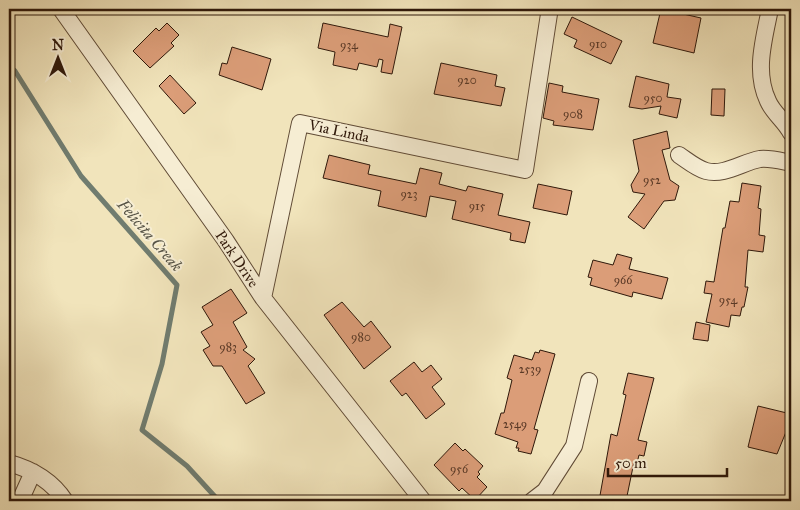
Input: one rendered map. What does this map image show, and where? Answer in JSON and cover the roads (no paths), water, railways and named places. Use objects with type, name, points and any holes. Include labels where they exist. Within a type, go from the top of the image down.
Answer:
[{"type":"street","name":"Park Drive","points":[[61,9],[226,241],[263,298],[423,501]]},
{"type":"street","points":[[770,9],[762,46],[761,78],[768,102],[791,132]]},
{"type":"street","name":"Via Linda","points":[[263,298],[300,123],[525,170],[549,14]]},
{"type":"street","points":[[679,155],[708,172],[732,168],[759,159],[791,163]]},
{"type":"street","points":[[532,501],[545,491],[574,446],[589,381]]},
{"type":"street","points":[[9,463],[26,467],[42,477],[65,501]]},
{"type":"street","points":[[20,501],[32,472]]},
{"type":"waterway","name":"Felicita Creak","points":[[9,66],[15,71],[81,176],[177,285],[162,364],[142,430],[187,466],[219,501]]}]
